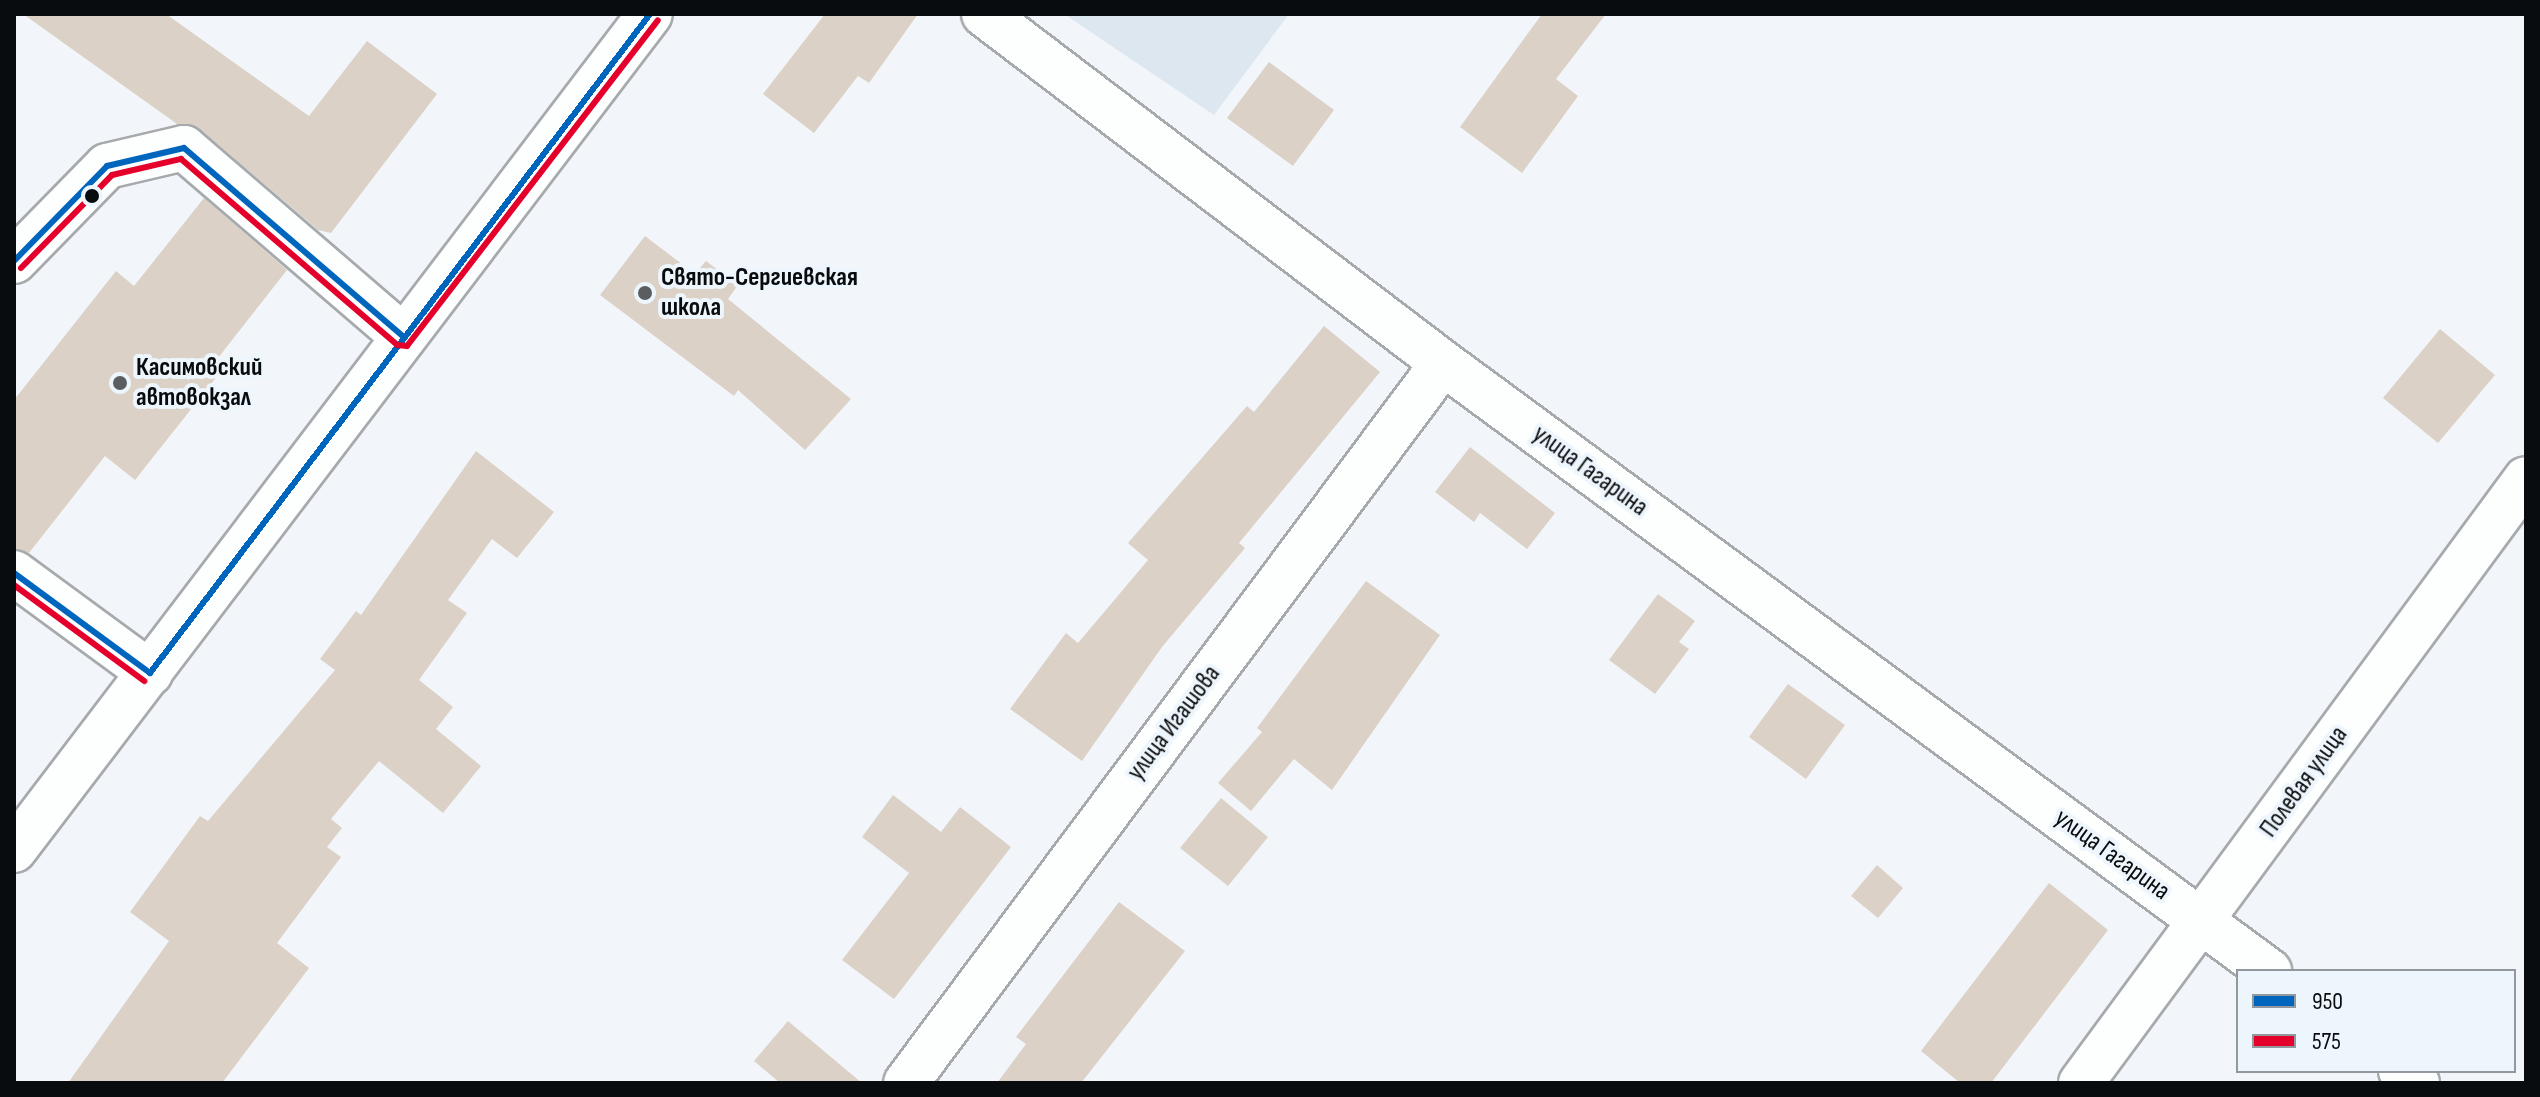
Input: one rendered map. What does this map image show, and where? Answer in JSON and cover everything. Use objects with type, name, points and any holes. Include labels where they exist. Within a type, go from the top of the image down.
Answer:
[{"type":"street","points":[[14,850],[650,14]]},
{"type":"street","name":"улица Гагарина","points":[[984,14],[1443,363],[2266,969]]},
{"type":"street","points":[[14,261],[107,166],[184,148],[404,337]]},
{"type":"street","name":"улица Игашова","points":[[906,1083],[1443,363]]},
{"type":"street","name":"Полевая улица","points":[[2081,1083],[2526,479]]},
{"type":"street","points":[[14,573],[150,673]]},
{"type":"shaded area","points":[[1064,14],[1289,14],[1214,115]]},
{"type":"building","points":[[23,14],[166,14],[309,116],[367,41],[437,94],[331,233],[318,230],[200,129],[177,124]]},
{"type":"building","points":[[825,14],[918,14],[869,83],[858,76],[814,133],[763,94]]},
{"type":"building","points":[[1542,14],[1606,14],[1556,79],[1578,96],[1522,173],[1460,127]]},
{"type":"building","points":[[1269,62],[1334,110],[1293,166],[1227,118]]},
{"type":"building","name":"Касимовский автовокзал","points":[[204,198],[287,270],[218,358],[226,365],[135,480],[105,456],[29,553],[14,548],[14,400],[116,271],[134,286]]},
{"type":"building","points":[[645,236],[695,274],[706,261],[738,285],[728,299],[851,399],[805,450],[738,390],[734,396],[600,295]]},
{"type":"building","points":[[1324,326],[1380,372],[1239,543],[1245,548],[1162,647],[1082,761],[1010,709],[1066,633],[1078,643],[1148,560],[1128,543],[1247,406],[1254,412]]},
{"type":"building","points":[[2440,329],[2495,375],[2438,443],[2383,398]]},
{"type":"building","points":[[1470,447],[1555,513],[1527,549],[1480,513],[1474,522],[1435,492]]},
{"type":"building","points":[[476,451],[554,512],[517,558],[492,539],[448,600],[467,613],[419,680],[453,707],[436,729],[481,766],[443,813],[379,761],[331,819],[342,828],[327,847],[341,857],[277,943],[309,968],[222,1083],[68,1083],[169,941],[130,912],[200,816],[208,821],[335,670],[320,659],[356,611],[361,615]]},
{"type":"building","points":[[1366,581],[1440,635],[1332,790],[1294,759],[1251,811],[1218,783],[1262,732],[1257,728]]},
{"type":"building","points":[[1658,594],[1695,621],[1679,642],[1689,649],[1655,694],[1609,660]]},
{"type":"building","points":[[1788,684],[1845,725],[1806,779],[1749,737]]},
{"type":"building","points":[[893,795],[941,832],[960,807],[1011,847],[894,999],[842,960],[909,873],[862,837]]},
{"type":"building","points":[[1221,798],[1268,837],[1228,886],[1180,848]]},
{"type":"building","points":[[1877,865],[1903,888],[1878,918],[1851,896]]},
{"type":"building","points":[[2049,883],[2108,930],[1991,1083],[1960,1083],[1921,1051]]},
{"type":"building","points":[[1119,902],[1185,951],[1081,1083],[997,1083],[1026,1044],[1016,1037]]},
{"type":"building","points":[[788,1021],[862,1083],[780,1083],[754,1061]]},
{"type":"transit line","name":"950","points":[[14,573],[150,673],[650,14]]},
{"type":"transit line","name":"575","points":[[21,268],[112,175],[181,159],[397,345],[407,346],[658,20]]},
{"type":"transit line","name":"950","points":[[14,261],[107,166],[184,148],[404,337]]},
{"type":"transit line","name":"575","points":[[14,585],[144,681]]},
{"type":"place","name":"Свято-Сергиевская школа","points":[[645,293]]},
{"type":"place","name":"Касимовский автовокзал","points":[[120,383]]}]
